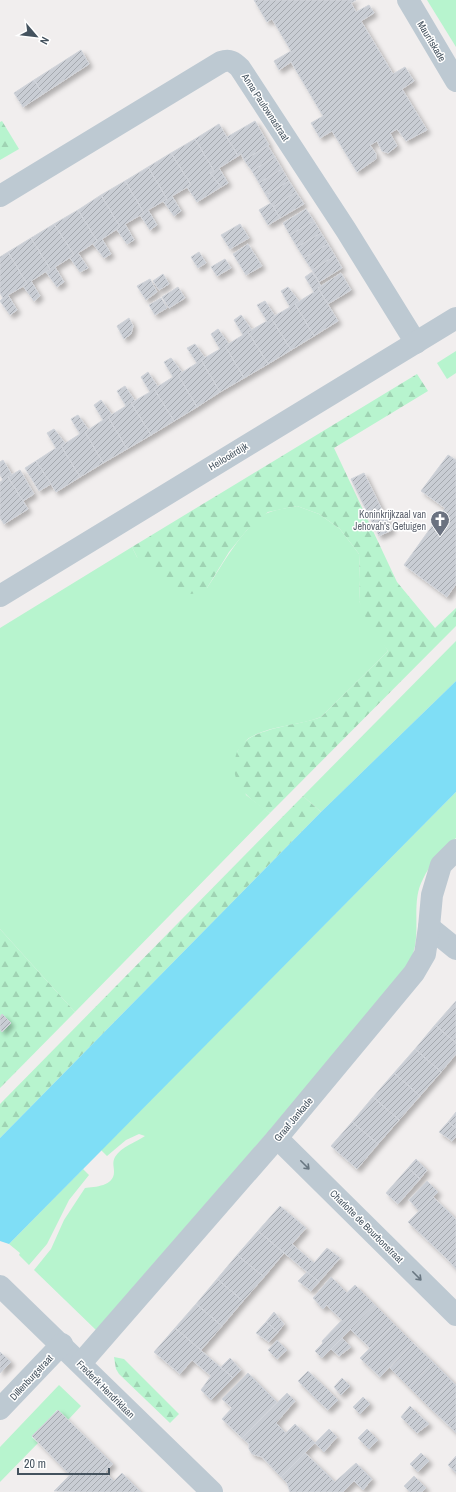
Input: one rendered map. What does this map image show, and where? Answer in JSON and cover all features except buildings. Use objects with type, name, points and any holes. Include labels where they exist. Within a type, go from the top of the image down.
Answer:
[{"type":"street","name":"Mauritskade","points":[[408,0],[456,81]]},
{"type":"street","name":"Anna Paulownastraat","points":[[0,196],[222,62],[227,60],[232,61],[240,68],[342,224],[416,343]]},
{"type":"street","name":"Heilooërdijk","points":[[0,596],[456,318]]},
{"type":"street","name":"Graaf Jankade","points":[[80,1363],[277,1138],[414,973],[425,954],[430,927],[432,895],[441,865],[456,850]]},
{"type":"street","points":[[430,927],[456,949]]},
{"type":"street","name":"Charlotte de Bourbonstraat","points":[[277,1138],[456,1315]]},
{"type":"street","name":"Frederik Hendriklaan","points":[[0,1286],[62,1344],[212,1492]]},
{"type":"street","name":"Dillenburgstraat","points":[[0,1409],[62,1344]]},
{"type":"green space","points":[[427,0],[456,0],[456,47]]},
{"type":"green space","points":[[2,121],[19,149],[0,160],[0,122]]},
{"type":"green space","points":[[456,351],[456,373],[447,379],[437,363]]},
{"type":"green space","points":[[417,374],[428,391],[334,448],[397,582],[435,628],[456,608],[456,626],[270,813],[251,799],[240,787],[235,772],[235,757],[237,752],[251,737],[262,732],[321,717],[388,651],[368,623],[359,601],[359,554],[340,529],[319,514],[297,506],[268,512],[247,530],[229,552],[207,588],[192,594],[174,591],[153,575],[137,557],[132,547]]},
{"type":"green space","points":[[297,506],[319,514],[340,529],[359,554],[359,601],[388,651],[321,717],[266,730],[249,738],[243,744],[237,752],[246,795],[270,813],[75,1012],[0,929],[0,628],[132,547],[137,557],[207,588],[243,534],[252,524],[261,516],[270,512]]},
{"type":"green space","points":[[456,641],[456,681],[321,812],[303,796]]},
{"type":"green space","points":[[456,792],[456,838],[433,862],[420,887],[417,903],[414,951],[410,962],[396,985],[96,1330],[34,1270],[51,1249],[64,1220],[85,1188],[103,1185],[111,1180],[114,1172],[113,1164],[118,1153],[145,1136],[139,1134],[126,1140],[107,1156],[101,1150]]},
{"type":"green space","points":[[303,796],[321,812],[0,1138],[0,1104]]},
{"type":"green space","points":[[0,929],[75,1012],[0,1088]]},
{"type":"green space","points":[[83,1169],[89,1175],[69,1200],[47,1244],[29,1265],[19,1255],[20,1253],[9,1244]]},
{"type":"green space","points":[[114,1357],[124,1359],[179,1414],[170,1423],[119,1374],[116,1369]]},
{"type":"green space","points":[[59,1385],[81,1406],[68,1420],[57,1410],[32,1437],[38,1443],[0,1482],[0,1447]]},
{"type":"water","points":[[456,681],[456,792],[9,1244],[0,1241],[0,1138],[321,812]]},
{"type":"place","name":"Koninkrijkzaal van Jehovah's Getuigen","points":[[440,537]]}]
